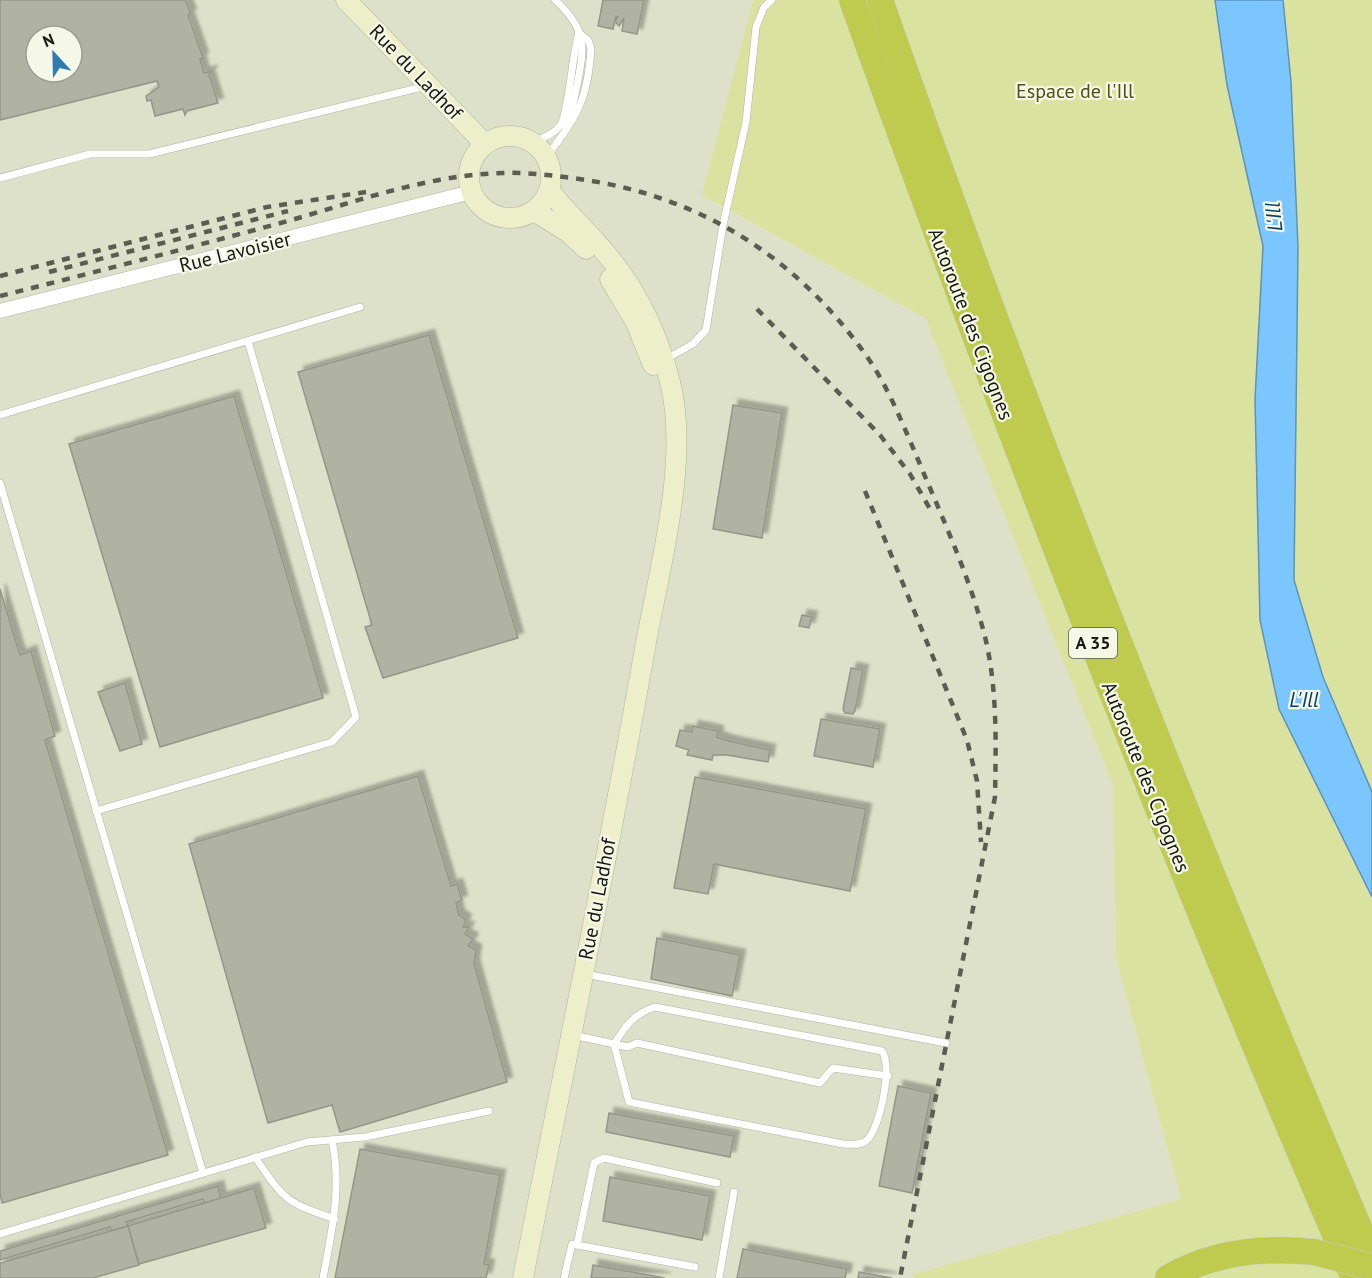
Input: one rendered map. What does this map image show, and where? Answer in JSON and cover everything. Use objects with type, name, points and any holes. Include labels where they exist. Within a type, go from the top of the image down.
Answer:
[{"type":"highway","name":"Autoroute des Cigognes","points":[[852,0],[963,306],[1097,654],[1275,1095],[1354,1278]]},
{"type":"highway","name":"Autoroute des Cigognes","points":[[880,0],[986,295],[1111,622],[1239,941],[1372,1258]]},
{"type":"highway","points":[[1168,1278],[1224,1256],[1277,1248],[1314,1252],[1372,1267]]},
{"type":"main road","name":"Rue du Ladhof","points":[[346,0],[485,144]]},
{"type":"main road","points":[[502,136],[522,137],[539,147],[546,158],[552,175],[550,191],[534,212],[520,218],[502,218],[483,209],[471,192],[468,175],[472,160],[485,144],[502,136]]},
{"type":"main road","name":"Rue du Ladhof","points":[[523,1278],[668,519],[678,431],[671,385],[652,325],[618,268],[550,191]]},
{"type":"main road","name":"Rue du Ladhof","points":[[534,212],[568,232],[584,247],[607,275],[636,323],[653,367],[668,433],[670,481],[668,519]]},
{"type":"street","name":"Rue Lavoisier","points":[[0,311],[471,192]]},
{"type":"lane","points":[[531,142],[551,134],[571,114],[584,50],[570,14],[555,0]]},
{"type":"lane","points":[[664,360],[693,344],[706,330],[723,225],[746,122],[756,27],[764,7],[772,0]]},
{"type":"lane","points":[[546,158],[572,124],[583,102],[591,48],[588,40],[579,33]]},
{"type":"lane","points":[[0,178],[90,154],[149,154],[428,85]]},
{"type":"lane","points":[[0,415],[360,307]]},
{"type":"lane","points":[[96,811],[332,741],[356,717],[248,341]]},
{"type":"lane","points":[[0,483],[203,1173]]},
{"type":"lane","points":[[582,974],[946,1043]]},
{"type":"lane","points":[[655,1007],[876,1048],[885,1055],[888,1076],[873,1132],[866,1142],[843,1144],[629,1102],[614,1044],[629,1021],[640,1012],[655,1007]]},
{"type":"lane","points":[[570,1034],[628,1047],[637,1043],[820,1083],[833,1068],[888,1076]]},
{"type":"lane","points":[[0,1234],[307,1142],[365,1137],[489,1111]]},
{"type":"lane","points":[[323,1278],[335,1219],[338,1169],[332,1140]]},
{"type":"lane","points":[[255,1157],[280,1195],[297,1206],[335,1219]]},
{"type":"lane","points":[[577,1245],[594,1164],[604,1158],[717,1183]]},
{"type":"lane","points":[[719,1278],[734,1192]]},
{"type":"lane","points":[[564,1278],[572,1244],[695,1267]]},
{"type":"shaded area","points":[[0,0],[756,0],[712,201],[925,318],[1113,785],[1116,958],[1181,1199],[915,1274],[914,1278],[0,1278]]},
{"type":"green space","name":"Espace de l'Ill","points":[[753,0],[1215,0],[1227,85],[1263,246],[1255,400],[1260,620],[1279,709],[1372,897],[1372,1278],[914,1278],[914,1274],[1181,1199],[1116,958],[1113,785],[925,318],[702,195]]},
{"type":"green space","points":[[1283,0],[1372,0],[1372,792],[1323,677],[1294,580],[1298,247],[1291,82]]},
{"type":"water","name":"L'Ill","points":[[1215,0],[1283,0],[1291,82],[1298,247],[1294,580],[1323,677],[1372,792],[1372,897],[1279,709],[1260,620],[1255,400],[1263,246],[1227,85]]},
{"type":"building","points":[[0,0],[185,0],[203,58],[200,59],[204,73],[212,71],[209,75],[218,103],[187,111],[185,115],[183,109],[155,116],[151,100],[147,101],[146,96],[159,87],[157,81],[0,120]]},
{"type":"building","points":[[603,0],[644,0],[637,34],[622,31],[624,18],[619,26],[615,21],[618,17],[616,16],[613,29],[598,26]]},
{"type":"building","points":[[429,335],[518,638],[383,678],[365,627],[372,625],[298,372]]},
{"type":"building","points":[[234,396],[323,698],[160,747],[69,444]]},
{"type":"building","points":[[733,405],[782,413],[762,538],[713,529]]},
{"type":"building","points":[[0,589],[20,655],[31,651],[55,736],[45,740],[168,1155],[2,1203],[0,1194]]},
{"type":"building","points":[[802,615],[812,617],[809,628],[799,626]]},
{"type":"building","points":[[851,668],[863,670],[853,714],[845,713],[843,709]]},
{"type":"building","points":[[125,683],[142,744],[120,751],[98,692]]},
{"type":"building","points":[[821,719],[880,729],[873,767],[814,756]]},
{"type":"building","points":[[693,726],[718,731],[717,737],[729,741],[770,750],[768,762],[727,755],[713,755],[712,760],[687,755],[689,750],[676,746],[680,730],[692,732]]},
{"type":"building","points":[[418,776],[451,886],[457,884],[462,900],[456,903],[459,915],[466,920],[463,927],[469,927],[465,934],[473,939],[468,946],[476,950],[474,964],[507,1082],[340,1132],[332,1105],[268,1123],[189,844]]},
{"type":"building","points":[[695,777],[866,809],[850,891],[714,864],[708,894],[674,888]]},
{"type":"building","points":[[657,938],[740,955],[732,996],[651,979]]},
{"type":"building","points":[[898,1086],[931,1093],[912,1193],[879,1186]]},
{"type":"building","points":[[609,1113],[734,1136],[730,1157],[606,1132]]},
{"type":"building","points":[[360,1149],[500,1175],[484,1264],[489,1265],[486,1278],[335,1278]]},
{"type":"building","points":[[610,1177],[710,1196],[702,1240],[603,1221]]},
{"type":"building","points":[[218,1186],[221,1199],[205,1204],[203,1199],[126,1222],[128,1226],[111,1231],[110,1227],[0,1260],[0,1251]]},
{"type":"building","points":[[254,1188],[266,1228],[139,1264],[128,1226]]},
{"type":"building","points":[[128,1226],[139,1265],[93,1278],[0,1278],[0,1263]]},
{"type":"building","points":[[743,1249],[847,1269],[845,1278],[737,1278]]},
{"type":"building","points":[[593,1265],[665,1278],[591,1278]]},
{"type":"building","points":[[859,1272],[892,1278],[858,1278]]},
{"type":"railway","points":[[0,296],[252,231],[420,184],[502,173],[586,180],[630,189],[672,202],[711,219],[748,240],[814,293],[843,325],[877,371],[914,450],[958,556],[981,622],[987,644],[995,709],[995,797],[900,1278]]},
{"type":"railway","points":[[0,276],[267,207],[366,192]]},
{"type":"railway","points":[[49,272],[288,211]]},
{"type":"railway","points":[[757,309],[880,435],[910,474],[930,509]]},
{"type":"railway","points":[[865,491],[967,740],[977,781],[981,842]]}]
